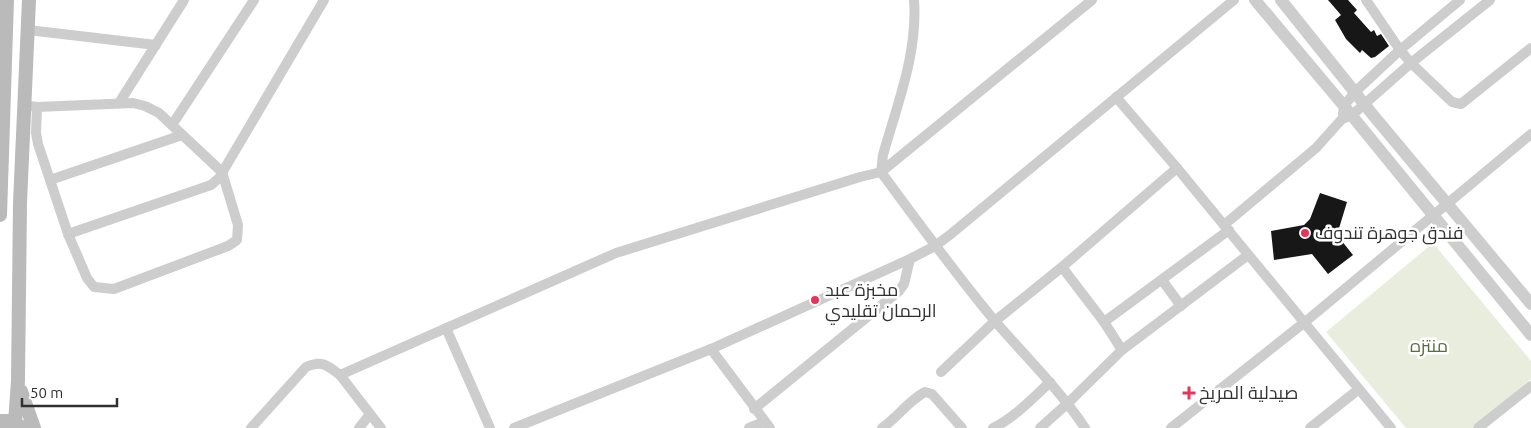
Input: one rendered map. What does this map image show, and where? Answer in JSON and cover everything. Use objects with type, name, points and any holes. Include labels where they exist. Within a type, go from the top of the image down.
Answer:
[{"type":"main road","points":[[0,215],[7,0]]},
{"type":"main road","points":[[18,426],[20,203],[29,0]]},
{"type":"main road","points":[[18,381],[34,428]]},
{"type":"main road","points":[[0,421],[8,420],[18,426]]},
{"type":"street","points":[[118,103],[184,0]]},
{"type":"street","points":[[172,125],[254,0]]},
{"type":"street","points":[[68,234],[211,185],[219,178],[324,0]]},
{"type":"street","points":[[914,0],[913,45],[880,172],[935,246],[995,321],[1068,403],[1085,428]]},
{"type":"street","points":[[340,375],[616,253],[880,172],[1092,0]]},
{"type":"street","points":[[514,428],[711,349],[935,246],[1234,0]]},
{"type":"street","points":[[1255,0],[1346,114],[1531,335]]},
{"type":"street","points":[[1282,0],[1364,104],[1531,304]]},
{"type":"street","points":[[1366,0],[1411,64],[1448,100],[1456,104],[1461,104],[1531,48]]},
{"type":"street","points":[[1104,322],[1162,280],[1316,148],[1346,114],[1355,92],[1400,50],[1460,0]]},
{"type":"street","points":[[1346,114],[1364,104],[1490,0]]},
{"type":"street","points":[[28,30],[156,45]]},
{"type":"street","points":[[1116,97],[1178,168],[1391,428]]},
{"type":"street","points":[[23,105],[37,107],[133,103],[145,106],[159,113],[222,172],[239,233],[237,240],[228,246],[114,289],[94,287],[87,278],[68,234],[38,144],[36,133],[37,107]]},
{"type":"street","points":[[1171,428],[1305,322],[1531,134]]},
{"type":"street","points":[[50,180],[182,135]]},
{"type":"street","points":[[941,372],[995,321],[1062,267],[1178,168]]},
{"type":"street","points":[[1040,428],[1122,350],[1248,255]]},
{"type":"street","points":[[754,409],[899,291],[904,284],[910,259]]},
{"type":"street","points":[[1062,267],[1104,322],[1122,350]]},
{"type":"street","points":[[1162,280],[1181,306]]},
{"type":"street","points":[[446,328],[490,428]]},
{"type":"street","points":[[711,349],[767,425],[750,428]]},
{"type":"street","points":[[251,428],[306,366],[314,363],[322,363],[340,375],[381,428]]},
{"type":"street","points":[[993,428],[1028,402],[1050,382]]},
{"type":"street","points":[[1478,428],[1531,386]]},
{"type":"street","points":[[1310,428],[1359,389]]},
{"type":"street","points":[[882,428],[894,425],[912,399],[925,392],[932,394],[962,428]]},
{"type":"street","points":[[359,428],[370,414]]},
{"type":"green space","name":"منتزه","points":[[1433,243],[1531,361],[1531,379],[1472,428],[1406,428],[1326,332]]},
{"type":"building","points":[[1328,0],[1348,0],[1357,10],[1354,13],[1371,32],[1374,30],[1377,36],[1381,34],[1389,46],[1371,58],[1362,50],[1360,53],[1346,39],[1335,20],[1341,15]]},
{"type":"building","name":"فندق جوهرة تندوف","points":[[1320,193],[1347,202],[1337,235],[1353,255],[1328,274],[1312,254],[1274,260],[1271,231],[1304,225],[1310,219]]},
{"type":"place","name":"فندق جوهرة تندوف","points":[[1305,233]]},
{"type":"place","name":"مخبزة عبد الرحمان تقليدي","points":[[815,300]]},
{"type":"place","name":"صيدلية المريخ","points":[[1189,393]]}]
